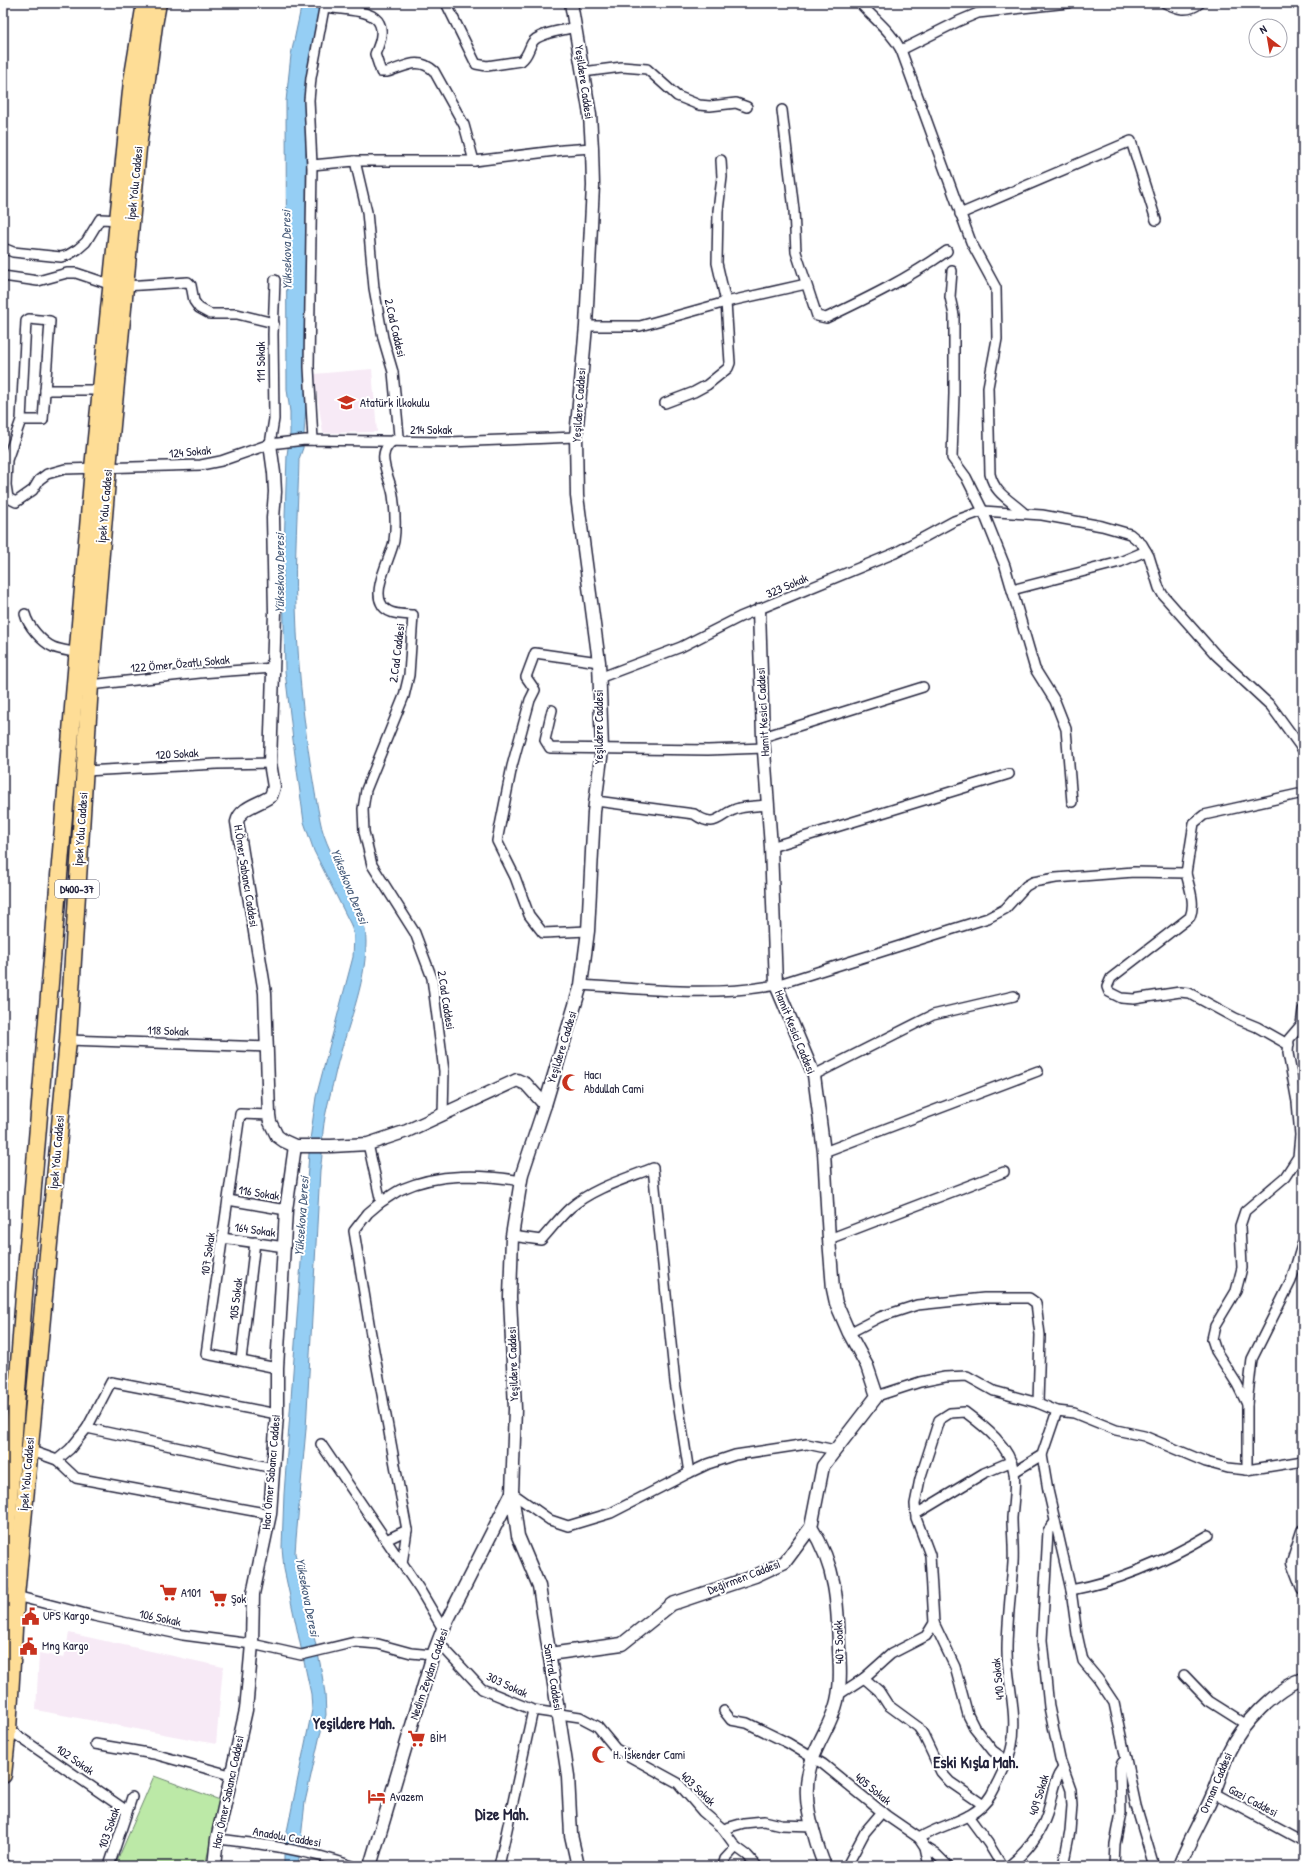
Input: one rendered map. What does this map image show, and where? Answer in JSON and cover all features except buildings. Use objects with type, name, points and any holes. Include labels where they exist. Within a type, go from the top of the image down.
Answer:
[{"type":"highway","name":"İpek Yolu Caddesi","points":[[3,1583],[25,1287],[78,653],[101,468],[125,220],[132,81],[145,3]]},
{"type":"highway","name":"İpek Yolu Caddesi","points":[[125,220],[138,148],[158,3]]},
{"type":"highway","name":"İpek Yolu Caddesi","points":[[3,1775],[8,1729],[16,1596],[68,1040],[90,685],[101,468],[101,390],[118,285]]},
{"type":"street","points":[[446,3],[476,64],[487,66],[521,61],[526,58],[532,42],[537,37],[576,27]]},
{"type":"street","name":"Yeşildere Caddesi","points":[[512,1492],[515,1409],[510,1297],[512,1236],[521,1180],[581,985],[588,931],[596,801],[602,750],[598,678],[599,662],[577,496],[576,437],[586,326],[593,186],[592,148],[590,115],[571,3]]},
{"type":"street","points":[[860,3],[895,39],[901,50],[971,242],[996,288],[996,339],[988,387],[990,474],[993,485],[997,490],[1024,513]]},
{"type":"street","points":[[901,50],[978,13],[1068,3]]},
{"type":"street","points":[[1165,3],[1177,9],[1184,10],[1195,7],[1200,3]]},
{"type":"street","points":[[309,440],[312,165],[309,100],[310,78],[325,5],[371,14],[379,22],[383,31],[380,44],[375,54],[381,72],[387,72],[421,63],[434,71],[464,125],[474,161]]},
{"type":"street","points":[[583,72],[622,67],[647,69],[677,96],[699,105],[710,106],[736,103],[747,107]]},
{"type":"street","points":[[782,110],[794,210],[796,252],[817,316],[826,318],[921,269],[947,251]]},
{"type":"street","points":[[960,214],[1131,141],[1156,220]]},
{"type":"street","points":[[312,165],[355,161],[474,161],[592,148]]},
{"type":"street","points":[[665,403],[694,392],[707,385],[728,368],[730,363],[726,302],[717,263],[718,211],[722,177],[721,160]]},
{"type":"street","name":"2.Cad Caddesi","points":[[355,161],[367,212],[374,288],[383,338],[393,372],[399,436],[391,441],[384,454],[383,461],[393,494],[394,540],[378,589],[381,603],[390,612],[413,616],[409,674],[404,696],[366,790],[363,809],[364,832],[372,865],[415,933],[432,978],[444,1071],[443,1115]]},
{"type":"street","points":[[3,248],[13,252],[61,257],[74,252],[82,246],[100,219],[125,220]]},
{"type":"street","points":[[952,271],[950,296],[954,315],[952,458],[966,478],[983,510],[1005,566],[1035,669],[1055,701],[1066,729],[1072,802]]},
{"type":"street","points":[[3,276],[38,281],[67,273],[76,273],[118,285],[188,282],[194,301],[199,308],[210,314],[237,314],[274,323]]},
{"type":"street","name":"111 Sokak","points":[[270,444],[274,419],[275,280]]},
{"type":"street","points":[[586,326],[640,326],[726,302],[806,284]]},
{"type":"street","points":[[29,319],[50,321],[43,420],[21,420],[26,321],[29,319]]},
{"type":"street","points":[[45,390],[101,390]]},
{"type":"street","name":"124 Sokak","points":[[21,420],[7,460],[6,485],[8,498],[16,502],[24,498],[33,490],[39,480],[47,474],[65,469],[201,465],[221,461],[270,444],[286,442]]},
{"type":"street","name":"214 Sokak","points":[[286,442],[309,440],[449,442],[576,437]]},
{"type":"street","name":"H.Ömer Sabancı Caddesi","points":[[270,444],[275,492],[273,518],[273,668],[270,763],[274,787],[271,796],[244,810],[240,814],[237,822],[265,993],[268,1047],[269,1115],[273,1130],[277,1136],[284,1142],[299,1146]]},
{"type":"street","points":[[983,510],[1024,513],[1102,526],[1130,534],[1142,544],[1146,551],[1158,588],[1163,595],[1216,654],[1271,706],[1303,750]]},
{"type":"street","name":"323 Sokak","points":[[598,678],[681,646],[740,617],[895,553],[954,521],[983,510]]},
{"type":"street","points":[[1012,590],[1120,562],[1146,551]]},
{"type":"street","name":"Hamit Kesici Caddesi","points":[[759,610],[764,743],[771,847],[776,986],[814,1075],[824,1152],[829,1239],[833,1289],[836,1303],[867,1366],[877,1396]]},
{"type":"street","points":[[25,614],[36,633],[46,643],[53,647],[78,653]]},
{"type":"street","points":[[588,931],[543,933],[529,916],[515,877],[497,841],[512,766],[530,700],[535,690],[526,677],[535,653],[599,662]]},
{"type":"street","name":"122 Ömer Özatlı Sokak","points":[[90,685],[200,673],[273,668]]},
{"type":"street","points":[[552,710],[545,740],[550,748],[602,750],[764,743],[923,687]]},
{"type":"street","name":"120 Sokak","points":[[85,771],[217,764],[270,763]]},
{"type":"street","points":[[771,847],[1009,774]]},
{"type":"street","points":[[1289,1045],[1257,1027],[1235,1018],[1189,993],[1180,992],[1134,999],[1122,998],[1109,992],[1107,987],[1111,978],[1190,917],[1194,910],[1186,873],[1194,823],[1199,817],[1234,807],[1303,793]]},
{"type":"street","points":[[596,801],[694,814],[701,819],[709,821],[718,820],[739,808],[768,805]]},
{"type":"street","points":[[581,985],[693,992],[751,990],[776,986],[988,918],[1005,909],[1026,886],[1033,882],[1056,878],[1134,872],[1186,873]]},
{"type":"street","points":[[814,1075],[933,1015],[1014,996]]},
{"type":"street","points":[[1247,1404],[1237,1384],[1221,1361],[1212,1339],[1215,1326],[1236,1291],[1242,1268],[1240,1226],[1245,1211],[1285,1177],[1298,1157],[1300,1135],[1297,1102],[1288,1053],[1289,1040],[1301,1025],[1303,1010]]},
{"type":"street","name":"118 Sokak","points":[[68,1040],[268,1047]]},
{"type":"street","points":[[824,1152],[1038,1071]]},
{"type":"street","points":[[299,1146],[368,1144],[407,1131],[517,1080],[526,1084],[545,1105]]},
{"type":"street","name":"107 Sokak","points":[[269,1115],[240,1114],[206,1354],[277,1368]]},
{"type":"street","points":[[368,1144],[381,1202]]},
{"type":"street","name":"Hacı Ömer Sabancı Caddesi","points":[[214,1866],[217,1839],[230,1775],[246,1710],[252,1644],[253,1594],[270,1514],[277,1414],[277,1368],[286,1210],[299,1146]]},
{"type":"street","points":[[512,1236],[542,1240],[570,1208],[580,1201],[607,1186],[653,1168],[675,1382],[689,1473]]},
{"type":"street","points":[[829,1239],[1004,1172]]},
{"type":"street","points":[[402,1564],[407,1530],[370,1329],[354,1231],[368,1213],[381,1202],[401,1189],[424,1181],[463,1177],[496,1176],[521,1180]]},
{"type":"street","name":"116 Sokak","points":[[228,1200],[286,1210]]},
{"type":"street","name":"164 Sokak","points":[[222,1238],[284,1247]]},
{"type":"street","name":"105 Sokak","points":[[241,1360],[255,1242]]},
{"type":"street","points":[[1247,1470],[1247,1404],[1252,1359],[1291,1281],[1303,1242]]},
{"type":"street","points":[[849,1332],[880,1317],[918,1305],[984,1298],[1029,1298],[1036,1303],[1040,1335],[1038,1402]]},
{"type":"street","points":[[877,1396],[920,1382],[945,1377],[967,1376],[994,1391],[1038,1402],[1056,1411],[1074,1413],[1116,1430],[1144,1436],[1206,1462],[1228,1468],[1247,1470],[1303,1461]]},
{"type":"street","points":[[57,1460],[70,1449],[87,1428],[111,1382],[277,1414]]},
{"type":"street","name":"Değirmen Caddesi","points":[[549,1654],[622,1644],[672,1604],[755,1576],[785,1562],[811,1527],[818,1485],[823,1466],[877,1396]]},
{"type":"street","points":[[1056,1411],[1042,1455],[1055,1522],[1071,1590],[1077,1634],[1083,1661],[1114,1702],[1136,1806],[1154,1866]]},
{"type":"street","points":[[1007,1761],[993,1751],[974,1727],[968,1715],[955,1667],[934,1623],[930,1555],[916,1514],[915,1504],[920,1479],[939,1420],[950,1413],[965,1412],[982,1425],[1004,1448],[1014,1472],[1042,1455]]},
{"type":"street","points":[[87,1428],[273,1468]]},
{"type":"street","points":[[320,1444],[402,1564],[443,1629]]},
{"type":"street","points":[[512,1492],[550,1520],[568,1526],[611,1513],[708,1464],[735,1455],[808,1444],[835,1450]]},
{"type":"street","points":[[29,1450],[57,1460],[76,1478],[270,1514]]},
{"type":"street","points":[[916,1514],[984,1474],[1010,1462]]},
{"type":"street","name":"410 Sokak","points":[[919,1838],[931,1831],[975,1812],[990,1796],[1007,1761],[1012,1746],[1014,1731],[1013,1705],[1009,1685],[1007,1652],[1013,1560],[1014,1472]]},
{"type":"street","name":"Nedim Zeydan Caddesi","points":[[370,1866],[433,1655],[439,1643],[443,1629],[512,1492]]},
{"type":"street","name":"Santral Caddesi","points":[[512,1492],[518,1536],[539,1586],[568,1776],[571,1835],[578,1866]]},
{"type":"street","points":[[1055,1522],[1048,1531],[1042,1640],[1049,1708],[1063,1768],[1071,1790],[1072,1806],[1070,1831],[1063,1866]]},
{"type":"street","name":"407 Soakk","points":[[811,1527],[820,1542],[835,1588],[840,1673],[837,1701],[812,1758],[806,1797],[825,1866]]},
{"type":"street","points":[[386,1540],[407,1530]]},
{"type":"street","points":[[1303,1531],[1293,1562],[1303,1588]]},
{"type":"street","points":[[1071,1590],[1094,1586],[1149,1565],[1190,1546],[1209,1535]]},
{"type":"street","name":"106 Sokak","points":[[16,1596],[94,1616],[183,1635],[252,1644],[301,1655],[354,1642],[378,1644],[411,1652],[433,1655]]},
{"type":"street","points":[[838,1695],[864,1678],[891,1654],[926,1636],[934,1623]]},
{"type":"street","name":"303 Sokak","points":[[439,1643],[482,1689],[533,1710],[558,1715]]},
{"type":"street","points":[[1184,1674],[1209,1701],[1247,1725]]},
{"type":"street","points":[[864,1678],[879,1692],[888,1705],[918,1727],[941,1772],[950,1782],[982,1804]]},
{"type":"street","name":"Orman Caddesi","points":[[1179,1866],[1214,1793],[1230,1749],[1247,1725],[1269,1700],[1282,1689],[1303,1679]]},
{"type":"street","points":[[499,1866],[533,1710]]},
{"type":"street","name":"405 Sokak","points":[[724,1711],[731,1720],[747,1723],[773,1735],[823,1764],[882,1812],[919,1838]]},
{"type":"street","name":"403 Sokak","points":[[558,1715],[580,1718],[597,1726],[616,1749],[678,1783],[703,1812],[724,1828]]},
{"type":"street","name":"102 Sokak","points":[[8,1729],[127,1811]]},
{"type":"street","points":[[95,1744],[154,1754],[230,1775]]},
{"type":"street","points":[[1114,1866],[1115,1844],[1121,1813],[1120,1768],[1126,1759]]},
{"type":"street","name":"409 Sokak","points":[[1009,1866],[1021,1856],[1040,1830],[1047,1813],[1054,1782],[1063,1768]]},
{"type":"street","name":"Gazi Caddesi","points":[[1214,1793],[1303,1841]]},
{"type":"street","name":"103 Sokak","points":[[109,1866],[132,1797]]},
{"type":"street","points":[[847,1866],[865,1832],[882,1812]]},
{"type":"street","points":[[968,1816],[988,1843],[1002,1866]]},
{"type":"street","points":[[757,1866],[747,1855],[736,1847],[724,1828],[744,1822],[764,1821],[781,1825],[813,1826]]},
{"type":"street","points":[[919,1838],[925,1847],[929,1866]]},
{"type":"street","name":"Anadolu Caddesi","points":[[217,1839],[267,1844],[325,1856],[352,1866]]},
{"type":"street","points":[[723,1866],[725,1859],[736,1847]]},
{"type":"street","points":[[925,1847],[936,1854],[948,1866]]},
{"type":"shaded area","name":"Atatürk İlkokulu","points":[[372,369],[377,432],[323,433],[314,374]]},
{"type":"shaded area","points":[[69,1633],[223,1667],[216,1744],[36,1710],[39,1653],[64,1658]]},
{"type":"green space","points":[[154,1776],[220,1800],[205,1866],[115,1866]]},
{"type":"water","points":[[302,3],[321,3],[308,71],[306,108],[307,392],[303,448],[299,459],[295,569],[297,633],[307,740],[320,820],[330,851],[354,897],[365,927],[366,942],[363,975],[355,1007],[340,1054],[323,1131],[306,1429],[295,1553],[320,1663],[325,1693],[326,1715],[305,1802],[298,1866],[284,1866],[284,1846],[312,1710],[311,1694],[284,1569],[282,1547],[284,1494],[310,1140],[316,1097],[353,957],[354,936],[351,925],[314,851],[304,822],[285,671],[283,581],[287,455],[290,434],[290,412],[287,389],[286,101],[291,55]]},
{"type":"place","name":"Atatürk İlkokulu","points":[[347,403]]},
{"type":"place","name":"Hacı Abdullah Cami","points":[[571,1082]]},
{"type":"place","name":"A101","points":[[168,1593]]},
{"type":"place","name":"Şok","points":[[218,1599]]},
{"type":"place","name":"UPS Kargo","points":[[30,1616]]},
{"type":"place","name":"Mng Kargo","points":[[29,1646]]},
{"type":"place","name":"BİM","points":[[417,1738]]},
{"type":"place","name":"H. İskender Cami","points":[[600,1755]]},
{"type":"place","name":"Avazem","points":[[377,1797]]},
{"type":"district","name":"Yeşildere Mah.","points":[[354,1723]]},
{"type":"district","name":"Eski Kışla Mah.","points":[[976,1762]]},
{"type":"district","name":"Dize Mah.","points":[[502,1814]]},
{"type":"water label","name":"Yüksekova Deresi","points":[[286,250]]},
{"type":"water label","name":"Yüksekova Deresi","points":[[279,573]]},
{"type":"water label","name":"Yüksekova Deresi","points":[[350,886]]},
{"type":"water label","name":"Yüksekova Deresi","points":[[301,1216]]},
{"type":"water label","name":"Yüksekova Deresi","points":[[308,1597]]}]
